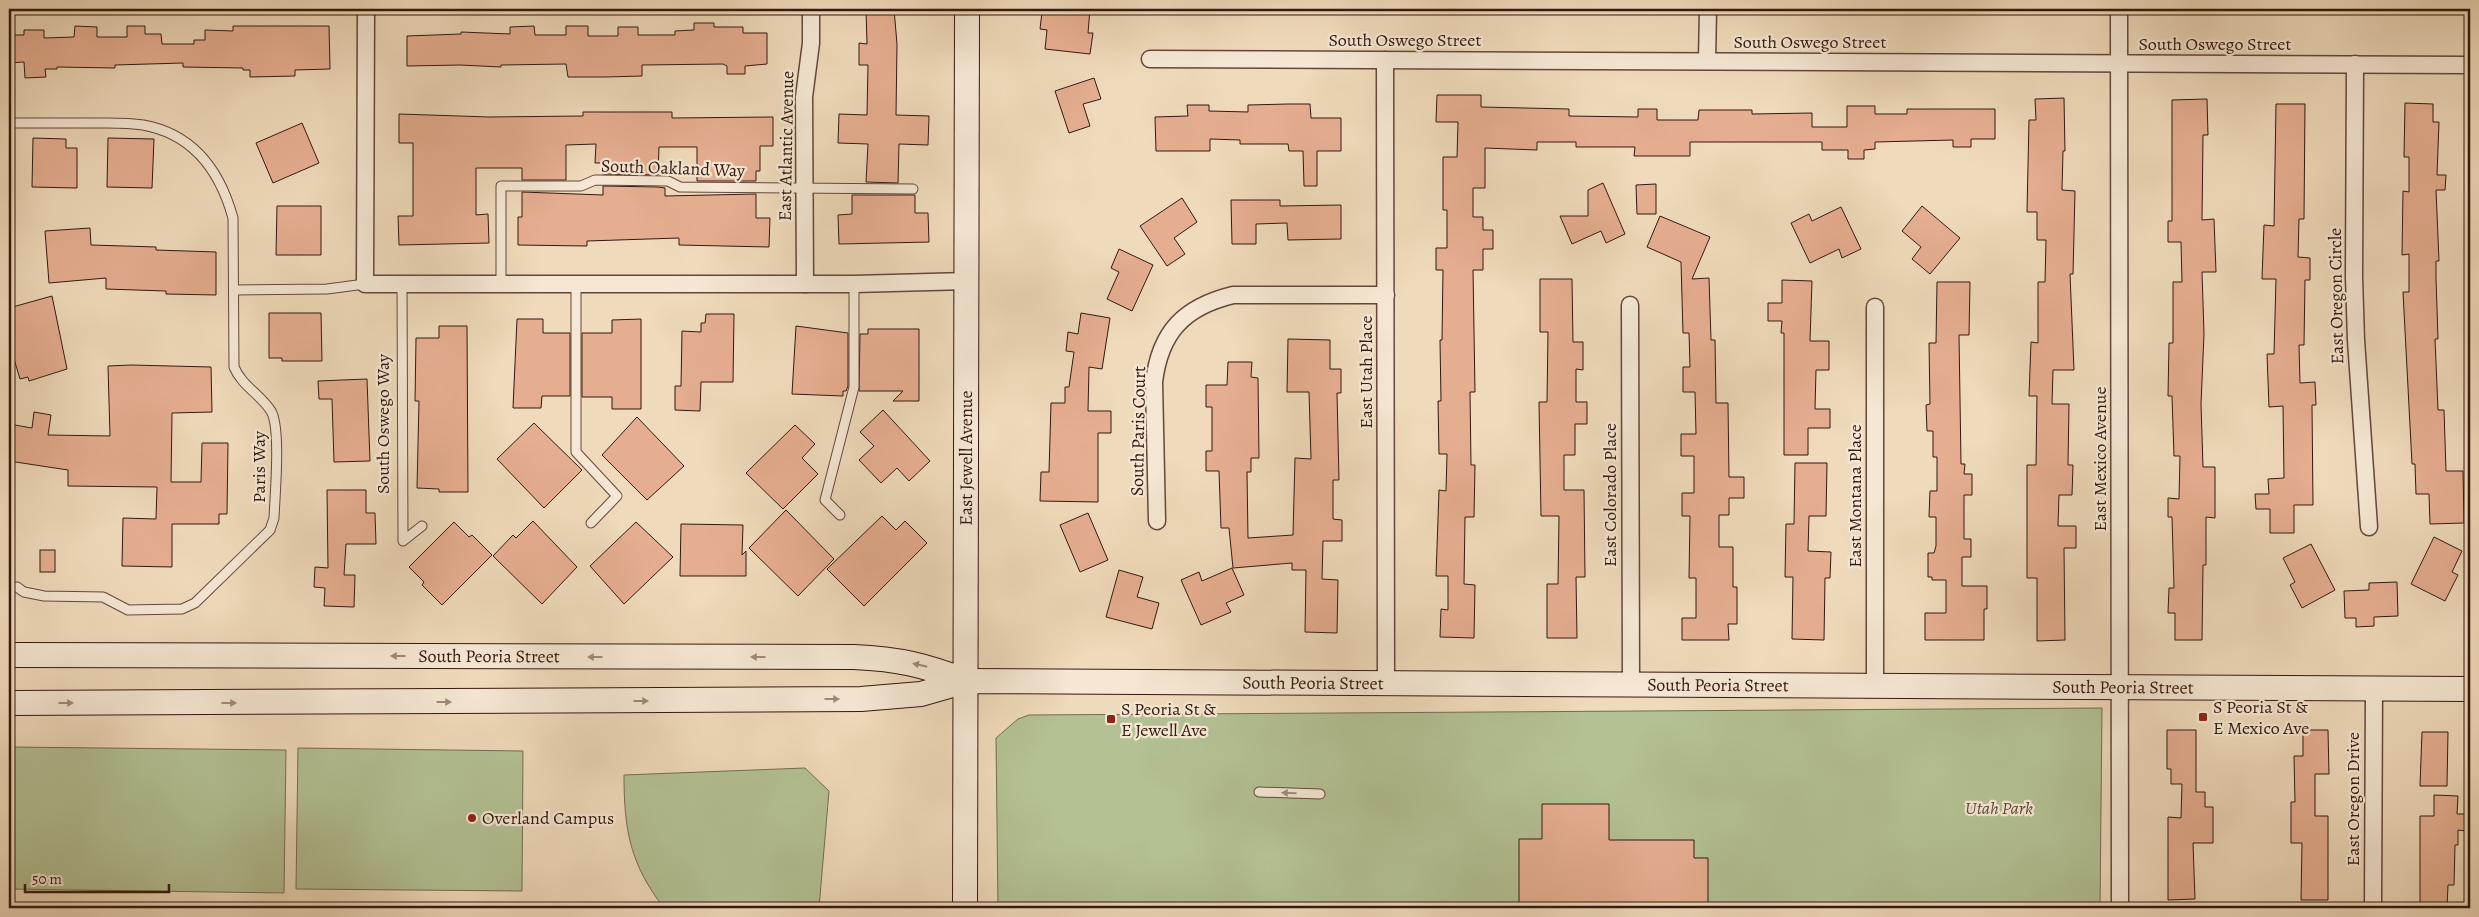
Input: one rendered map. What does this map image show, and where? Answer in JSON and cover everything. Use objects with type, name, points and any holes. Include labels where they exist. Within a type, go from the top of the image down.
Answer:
[{"type":"main road","name":"East Jewell Avenue","points":[[966,908],[967,9]]},
{"type":"main road","name":"South Peoria Street","points":[[9,655],[854,658],[890,659],[926,666],[966,681]]},
{"type":"main road","name":"South Peoria Street","points":[[9,703],[861,699],[921,694],[966,681],[2470,689]]},
{"type":"street","points":[[366,9],[365,284],[854,284],[967,281]]},
{"type":"street","name":"East Atlantic Avenue","points":[[805,284],[804,97],[811,44],[811,9]]},
{"type":"street","points":[[1708,9],[1708,61]]},
{"type":"street","name":"East Mexico Avenue","points":[[2119,9],[2120,908]]},
{"type":"street","name":"South Oswego Street","points":[[1150,59],[2470,65]]},
{"type":"street","name":"East Utah Place","points":[[1385,60],[1386,684]]},
{"type":"street","name":"East Oregon Circle","points":[[2355,64],[2355,313],[2369,527]]},
{"type":"street","name":"South Paris Court","points":[[1157,521],[1154,382],[1156,364],[1161,349],[1174,327],[1191,311],[1204,304],[1233,295],[1386,295]]},
{"type":"street","name":"East Colorado Place","points":[[1630,306],[1630,685]]},
{"type":"street","name":"East Montana Place","points":[[1874,307],[1875,686]]},
{"type":"street","name":"East Oregon Drive","points":[[2373,908],[2374,689]]},
{"type":"lane","points":[[9,123],[143,125],[166,132],[186,142],[203,157],[218,176],[227,195],[233,218],[234,290],[327,289],[365,284]]},
{"type":"lane","name":"South Oakland Way","points":[[501,283],[501,186],[581,186],[595,180],[668,181],[680,187],[914,189]]},
{"type":"lane","name":"South Oswego Way","points":[[402,283],[403,541],[422,526]]},
{"type":"lane","points":[[576,284],[576,452],[617,496],[591,524]]},
{"type":"lane","points":[[840,515],[825,500],[854,387],[854,284]]},
{"type":"lane","name":"Paris Way","points":[[17,587],[24,592],[44,596],[103,597],[128,610],[182,609],[195,603],[265,536],[274,518],[275,419],[270,409],[240,379],[234,367],[234,290]]},
{"type":"lane","points":[[1259,792],[1320,794]]},
{"type":"green space","name":"Utah Park","points":[[2102,708],[2100,908],[998,908],[996,738],[1018,719],[1029,715]]},
{"type":"green space","points":[[9,747],[286,750],[284,893],[9,889]]},
{"type":"green space","points":[[298,748],[523,751],[522,891],[296,889]]},
{"type":"green space","points":[[805,768],[829,791],[819,908],[664,908],[643,876],[631,846],[625,813],[624,775]]},
{"type":"building","points":[[866,9],[894,9],[897,44],[896,115],[929,116],[928,145],[899,144],[898,183],[866,182],[868,144],[838,143],[839,114],[867,115],[868,65],[859,65],[859,43],[867,44]]},
{"type":"building","points":[[1051,9],[1090,9],[1088,33],[1093,33],[1090,54],[1045,49],[1047,30],[1040,29],[1042,12],[1051,13]]},
{"type":"building","points":[[694,23],[714,23],[714,27],[743,27],[743,33],[767,33],[767,64],[745,66],[745,74],[727,74],[727,66],[723,64],[642,65],[642,76],[605,77],[568,77],[566,64],[501,65],[501,67],[460,65],[407,66],[407,36],[461,34],[461,32],[510,34],[510,27],[534,26],[535,35],[566,35],[566,26],[588,26],[588,36],[618,36],[618,27],[638,27],[638,35],[675,35],[675,31],[694,30]]},
{"type":"building","points":[[75,26],[97,27],[97,37],[127,37],[127,26],[145,26],[145,34],[161,34],[162,44],[194,44],[194,40],[205,40],[205,30],[233,31],[233,26],[329,26],[330,69],[295,70],[295,76],[250,77],[250,70],[243,70],[243,68],[183,67],[183,63],[115,65],[115,68],[57,67],[57,69],[45,69],[46,77],[25,78],[24,62],[9,63],[9,35],[24,35],[24,30],[44,30],[44,38],[74,37]]},
{"type":"building","points":[[1094,78],[1101,99],[1083,104],[1090,126],[1069,133],[1055,91]]},
{"type":"building","points":[[1437,95],[1481,95],[1481,107],[1569,109],[1569,116],[1638,117],[1638,109],[1657,109],[1657,120],[1698,120],[1699,110],[1752,110],[1752,114],[1812,113],[1812,127],[1847,127],[1847,106],[1875,106],[1875,114],[1907,114],[1907,109],[1995,109],[1995,139],[1971,139],[1971,147],[1953,147],[1953,140],[1875,142],[1875,149],[1864,150],[1864,159],[1848,159],[1848,150],[1822,150],[1822,142],[1690,142],[1690,156],[1634,156],[1635,147],[1576,147],[1576,142],[1537,142],[1537,150],[1485,148],[1485,188],[1473,188],[1473,217],[1483,217],[1483,230],[1493,230],[1493,249],[1483,249],[1483,270],[1473,270],[1475,392],[1470,392],[1471,465],[1475,465],[1474,517],[1465,517],[1464,584],[1475,585],[1474,638],[1440,637],[1441,609],[1448,610],[1448,576],[1436,576],[1439,490],[1446,491],[1447,454],[1439,454],[1438,401],[1441,401],[1440,340],[1442,340],[1443,270],[1436,270],[1436,248],[1447,248],[1447,210],[1443,210],[1443,157],[1457,157],[1458,122],[1436,122]]},
{"type":"building","points":[[2064,98],[2065,151],[2063,151],[2062,190],[2075,191],[2073,274],[2070,274],[2074,370],[2053,370],[2052,404],[2069,404],[2068,465],[2073,465],[2072,495],[2059,495],[2058,526],[2076,526],[2076,548],[2064,548],[2065,640],[2037,641],[2037,578],[2027,578],[2027,465],[2036,465],[2037,396],[2029,396],[2031,342],[2038,343],[2038,282],[2045,282],[2046,240],[2037,240],[2037,212],[2027,212],[2029,120],[2036,120],[2035,99]]},
{"type":"building","points":[[2207,99],[2208,135],[2203,135],[2202,220],[2214,219],[2216,272],[2202,272],[2204,334],[2201,404],[2203,467],[2215,467],[2215,518],[2206,517],[2206,565],[2203,565],[2202,640],[2175,640],[2175,613],[2168,613],[2169,588],[2174,588],[2172,517],[2168,517],[2168,498],[2179,499],[2180,456],[2174,456],[2172,396],[2168,396],[2169,343],[2173,343],[2173,282],[2182,282],[2181,242],[2168,242],[2168,221],[2172,221],[2172,100]]},
{"type":"building","points":[[2405,103],[2433,104],[2433,122],[2439,122],[2437,175],[2446,175],[2445,190],[2436,190],[2439,261],[2436,261],[2438,339],[2435,339],[2438,410],[2444,410],[2446,471],[2463,471],[2464,523],[2430,524],[2429,494],[2416,494],[2415,464],[2412,464],[2403,292],[2409,292],[2409,254],[2402,255],[2403,191],[2409,192],[2409,157],[2404,157]]},
{"type":"building","points":[[1310,104],[1311,118],[1341,118],[1341,151],[1317,151],[1317,186],[1304,186],[1303,151],[1289,151],[1288,144],[1240,144],[1240,140],[1210,139],[1210,151],[1156,151],[1155,117],[1188,116],[1187,105],[1209,105],[1209,111],[1248,112],[1248,105]]},
{"type":"building","points":[[2276,104],[2305,104],[2304,219],[2299,219],[2298,257],[2310,258],[2310,280],[2305,280],[2304,345],[2299,345],[2300,383],[2315,382],[2316,405],[2312,405],[2313,505],[2294,505],[2294,533],[2270,533],[2270,509],[2256,509],[2255,494],[2269,494],[2268,479],[2284,478],[2283,406],[2269,407],[2267,354],[2274,354],[2276,279],[2262,279],[2264,225],[2274,226]]},
{"type":"building","points":[[583,112],[672,112],[672,118],[773,117],[773,146],[760,146],[760,171],[756,171],[756,181],[697,181],[697,147],[659,147],[658,175],[603,174],[603,163],[595,163],[596,144],[566,145],[566,180],[522,180],[522,168],[476,168],[476,215],[488,214],[489,243],[399,245],[398,216],[413,216],[413,143],[399,143],[399,114],[489,117],[583,116]]},
{"type":"building","points":[[302,123],[319,163],[273,183],[256,143]]},
{"type":"building","points":[[33,138],[66,139],[66,148],[77,148],[77,188],[32,187]]},
{"type":"building","points":[[108,138],[154,139],[152,188],[107,187]]},
{"type":"building","points":[[1603,183],[1625,234],[1606,243],[1601,231],[1572,244],[1560,216],[1588,216],[1588,190]]},
{"type":"building","points":[[1656,184],[1656,214],[1637,214],[1636,185]]},
{"type":"building","points":[[603,186],[665,188],[665,196],[756,194],[756,218],[770,218],[769,247],[679,245],[679,238],[587,241],[587,246],[518,245],[518,217],[522,217],[522,192],[603,195]]},
{"type":"building","points":[[852,195],[915,195],[915,213],[928,213],[929,242],[839,244],[838,215],[852,214]]},
{"type":"building","points":[[1182,198],[1197,222],[1174,238],[1185,254],[1167,266],[1140,226]]},
{"type":"building","points":[[1231,200],[1280,200],[1280,206],[1341,205],[1341,239],[1288,240],[1287,223],[1256,224],[1256,244],[1232,244]]},
{"type":"building","points":[[277,206],[321,206],[321,255],[276,255]]},
{"type":"building","points":[[1922,206],[1960,238],[1930,274],[1912,259],[1921,247],[1902,231]]},
{"type":"building","points":[[1841,207],[1861,249],[1842,258],[1839,249],[1810,263],[1791,223],[1809,214],[1812,221]]},
{"type":"building","points":[[1660,216],[1710,237],[1692,279],[1709,278],[1711,340],[1715,340],[1716,403],[1728,403],[1729,477],[1744,477],[1744,498],[1729,498],[1729,515],[1719,515],[1719,547],[1733,547],[1733,587],[1737,587],[1737,624],[1728,624],[1729,640],[1682,640],[1682,618],[1696,618],[1696,578],[1689,578],[1690,516],[1682,516],[1682,493],[1694,493],[1694,456],[1681,456],[1681,434],[1696,434],[1695,392],[1683,392],[1683,367],[1690,367],[1689,333],[1683,333],[1681,262],[1647,247]]},
{"type":"building","points":[[90,228],[91,245],[156,247],[156,250],[216,252],[216,295],[166,294],[166,291],[106,289],[106,278],[49,283],[45,231]]},
{"type":"building","points":[[1119,249],[1153,265],[1132,311],[1107,299],[1119,272],[1111,268]]},
{"type":"building","points":[[1540,279],[1572,279],[1573,342],[1583,342],[1583,370],[1576,369],[1576,402],[1587,402],[1587,424],[1575,424],[1575,455],[1564,455],[1564,490],[1584,490],[1585,577],[1576,577],[1577,638],[1547,638],[1547,584],[1558,584],[1559,516],[1541,516],[1539,402],[1547,402],[1548,332],[1540,332]]},
{"type":"building","points":[[1782,280],[1812,281],[1810,341],[1829,341],[1829,370],[1816,370],[1815,409],[1830,409],[1830,428],[1808,428],[1808,455],[1784,455],[1784,333],[1781,333],[1782,321],[1768,321],[1768,303],[1782,303]]},
{"type":"building","points":[[1937,282],[1970,282],[1969,335],[1959,335],[1961,464],[1965,464],[1964,474],[1972,474],[1972,495],[1964,495],[1964,539],[1971,539],[1971,557],[1962,557],[1962,586],[1987,586],[1987,609],[1984,609],[1984,640],[1925,640],[1925,613],[1946,613],[1946,580],[1932,580],[1932,577],[1928,577],[1928,553],[1934,553],[1936,546],[1936,517],[1929,517],[1930,491],[1937,491],[1937,457],[1933,457],[1933,431],[1927,431],[1926,405],[1930,404],[1929,343],[1936,343]]},
{"type":"building","points":[[52,296],[67,369],[29,381],[28,377],[20,379],[9,342],[14,340],[9,320],[9,308]]},
{"type":"building","points":[[269,313],[321,313],[322,361],[282,361],[282,358],[269,358]]},
{"type":"building","points":[[1081,313],[1110,318],[1102,369],[1089,367],[1088,411],[1111,411],[1111,433],[1098,433],[1098,502],[1040,501],[1041,472],[1049,472],[1051,403],[1065,403],[1065,387],[1069,387],[1074,352],[1066,351],[1068,332],[1078,334]]},
{"type":"building","points":[[706,314],[734,314],[733,382],[701,382],[700,411],[675,410],[675,386],[681,386],[682,331],[701,332],[701,323],[705,323]]},
{"type":"building","points":[[517,319],[543,319],[543,333],[570,333],[570,396],[542,396],[541,408],[513,408]]},
{"type":"building","points":[[641,319],[641,409],[612,409],[612,397],[582,397],[582,333],[612,333],[612,320]]},
{"type":"building","points":[[439,326],[467,326],[468,492],[439,492],[439,489],[417,488],[419,401],[415,401],[416,338],[439,338]]},
{"type":"building","points":[[796,326],[848,333],[848,386],[846,391],[843,391],[843,396],[792,394]]},
{"type":"building","points":[[868,329],[919,329],[919,401],[893,401],[903,391],[859,391],[860,334],[868,334]]},
{"type":"building","points":[[1288,339],[1330,340],[1330,369],[1341,369],[1341,393],[1337,393],[1339,480],[1333,480],[1333,519],[1342,520],[1342,541],[1323,541],[1322,579],[1338,580],[1337,633],[1305,632],[1306,570],[1292,570],[1292,563],[1233,568],[1229,528],[1221,528],[1219,471],[1206,471],[1206,451],[1212,451],[1212,407],[1206,407],[1206,385],[1227,385],[1228,362],[1252,362],[1251,377],[1258,378],[1259,458],[1251,458],[1251,472],[1247,472],[1248,538],[1293,535],[1295,458],[1311,459],[1309,392],[1287,392]]},
{"type":"building","points":[[108,366],[211,367],[212,412],[172,413],[171,482],[201,482],[202,443],[228,443],[227,514],[219,514],[219,524],[172,524],[172,567],[122,566],[123,518],[156,519],[157,487],[68,486],[68,470],[9,461],[9,424],[32,428],[34,412],[51,415],[48,435],[110,436]]},
{"type":"building","points":[[367,379],[370,461],[334,462],[332,399],[319,399],[318,381]]},
{"type":"building","points":[[883,410],[930,461],[909,481],[897,468],[881,483],[859,460],[874,446],[860,432]]},
{"type":"building","points":[[637,417],[684,466],[647,500],[602,455]]},
{"type":"building","points":[[534,423],[582,470],[544,508],[497,459]]},
{"type":"building","points":[[795,425],[815,444],[802,458],[818,474],[783,509],[746,473]]},
{"type":"building","points":[[1795,463],[1827,463],[1826,516],[1809,516],[1808,551],[1831,552],[1830,578],[1825,578],[1824,640],[1792,639],[1793,577],[1785,577],[1786,524],[1794,524]]},
{"type":"building","points":[[327,490],[366,490],[366,513],[375,513],[376,544],[346,544],[344,575],[355,575],[354,607],[324,606],[325,588],[314,587],[315,567],[328,568]]},
{"type":"building","points":[[786,510],[834,559],[798,596],[749,548]]},
{"type":"building","points":[[1088,513],[1108,560],[1080,572],[1060,525]]},
{"type":"building","points":[[882,516],[896,530],[905,521],[927,543],[864,606],[827,569]]},
{"type":"building","points":[[533,521],[577,567],[542,604],[493,556],[513,535],[516,538]]},
{"type":"building","points":[[454,522],[469,537],[472,535],[492,555],[442,605],[422,585],[424,582],[409,567]]},
{"type":"building","points":[[636,522],[673,557],[624,604],[590,566]]},
{"type":"building","points":[[681,524],[743,525],[742,555],[746,551],[746,576],[680,576]]},
{"type":"building","points":[[2434,537],[2462,551],[2452,572],[2458,575],[2445,601],[2411,584]]},
{"type":"building","points":[[2311,544],[2335,590],[2302,608],[2290,585],[2295,582],[2283,558]]},
{"type":"building","points":[[40,550],[55,550],[55,572],[40,572]]},
{"type":"building","points":[[1232,568],[1244,595],[1226,603],[1231,612],[1201,625],[1181,580],[1199,572],[1202,581]]},
{"type":"building","points":[[1119,570],[1143,577],[1137,597],[1159,603],[1152,629],[1106,617]]},
{"type":"building","points":[[2397,582],[2398,616],[2374,617],[2374,626],[2356,627],[2356,618],[2345,618],[2344,591],[2369,590],[2369,583]]},
{"type":"building","points":[[2167,730],[2196,730],[2196,792],[2205,792],[2205,807],[2213,807],[2213,843],[2193,843],[2195,899],[2168,900],[2168,817],[2181,818],[2182,784],[2171,784],[2171,769],[2167,769]]},
{"type":"building","points":[[2303,730],[2328,730],[2329,774],[2315,774],[2315,816],[2328,816],[2328,900],[2301,900],[2302,843],[2291,843],[2291,802],[2295,802],[2294,756],[2303,756]]},
{"type":"building","points":[[2422,732],[2448,732],[2447,786],[2420,786]]},
{"type":"building","points":[[2434,795],[2458,796],[2457,814],[2466,814],[2466,831],[2458,830],[2458,845],[2455,845],[2454,885],[2448,885],[2447,908],[2420,908],[2420,816],[2434,816]]},
{"type":"building","points":[[1542,804],[1609,804],[1609,840],[1694,840],[1694,858],[1708,858],[1708,908],[1519,908],[1519,839],[1542,839]]},
{"type":"place","name":"S Peoria St & E Mexico Ave","points":[[2203,717]]},
{"type":"place","name":"S Peoria St & E Jewell Ave","points":[[1111,719]]},
{"type":"place","name":"Overland Campus","points":[[472,818]]}]
